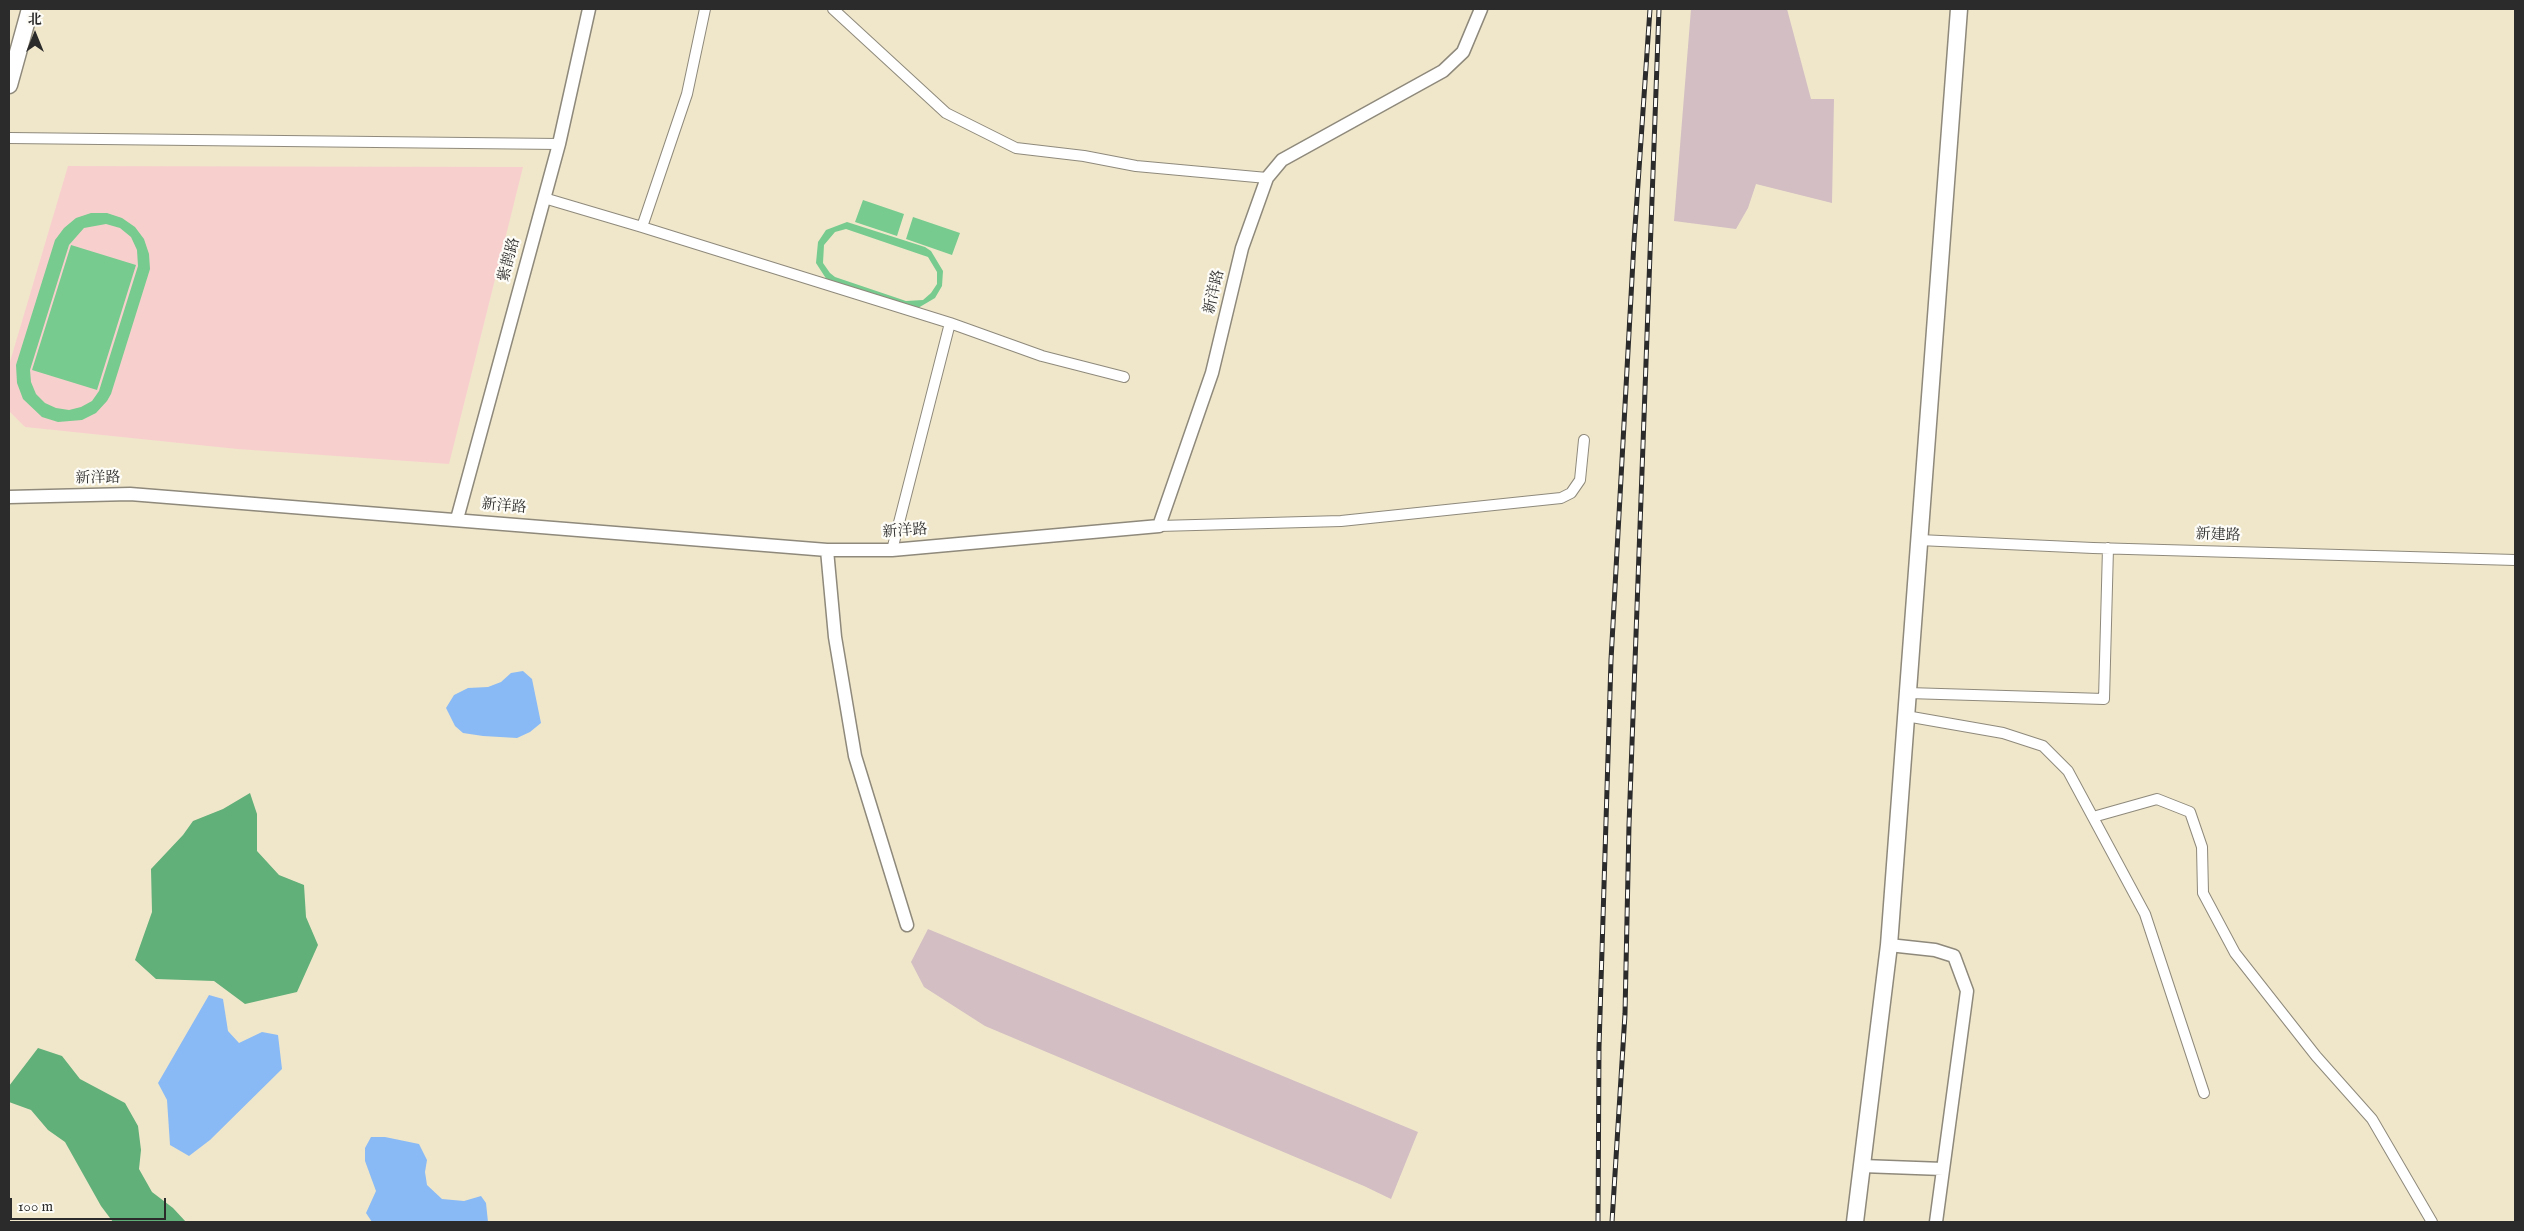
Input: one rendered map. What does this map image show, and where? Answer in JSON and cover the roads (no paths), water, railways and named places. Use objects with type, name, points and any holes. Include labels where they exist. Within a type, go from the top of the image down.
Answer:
[{"type":"main road","points":[[9,85],[30,9]]},
{"type":"main road","points":[[1855,1222],[1889,945],[1959,9]]},
{"type":"street","name":"紫鹊路","points":[[457,519],[559,144],[589,9]]},
{"type":"street","points":[[642,227],[687,94],[705,9]]},
{"type":"street","points":[[833,9],[946,113],[1016,148],[1084,156],[1136,166],[1268,178]]},
{"type":"street","name":"新洋路","points":[[9,497],[130,494],[827,550],[892,550],[1159,526],[1212,373],[1242,248],[1268,178],[1282,160],[1443,71],[1463,52],[1481,9]]},
{"type":"street","points":[[9,138],[559,144]]},
{"type":"street","points":[[544,198],[950,323],[1042,356],[1124,377]]},
{"type":"street","points":[[892,550],[950,323]]},
{"type":"street","points":[[1159,526],[1341,521],[1561,498],[1571,493],[1580,480],[1584,440]]},
{"type":"street","name":"新建路","points":[[1919,540],[2108,548],[2515,560]]},
{"type":"street","points":[[1908,693],[2104,699],[2108,548]]},
{"type":"street","points":[[827,550],[836,637],[855,756],[907,924]]},
{"type":"street","points":[[1906,716],[2003,733],[2043,746],[2068,770],[2145,914],[2204,1092]]},
{"type":"street","points":[[2093,817],[2157,799],[2190,812],[2202,847],[2203,893],[2235,953],[2316,1056],[2372,1119],[2432,1222]]},
{"type":"street","points":[[1889,945],[1935,950],[1954,956],[1967,991],[1936,1222]]},
{"type":"street","points":[[1862,1166],[1943,1169]]},
{"type":"water","points":[[523,671],[532,679],[541,723],[530,732],[517,738],[483,736],[463,733],[455,726],[446,708],[454,695],[468,688],[488,687],[501,682],[511,673]]},
{"type":"water","points":[[209,995],[223,999],[228,1031],[239,1043],[262,1032],[278,1035],[282,1069],[210,1140],[189,1156],[170,1145],[167,1100],[158,1083]]},
{"type":"water","points":[[371,1137],[385,1137],[419,1144],[427,1160],[425,1172],[427,1185],[442,1199],[464,1201],[481,1196],[486,1203],[488,1222],[372,1222],[366,1213],[376,1191],[365,1161],[365,1148]]},
{"type":"railway","points":[[1598,1222],[1599,1047],[1611,660],[1634,242],[1650,9]]},
{"type":"railway","points":[[1612,1222],[1625,1014],[1629,825],[1659,9]]}]
